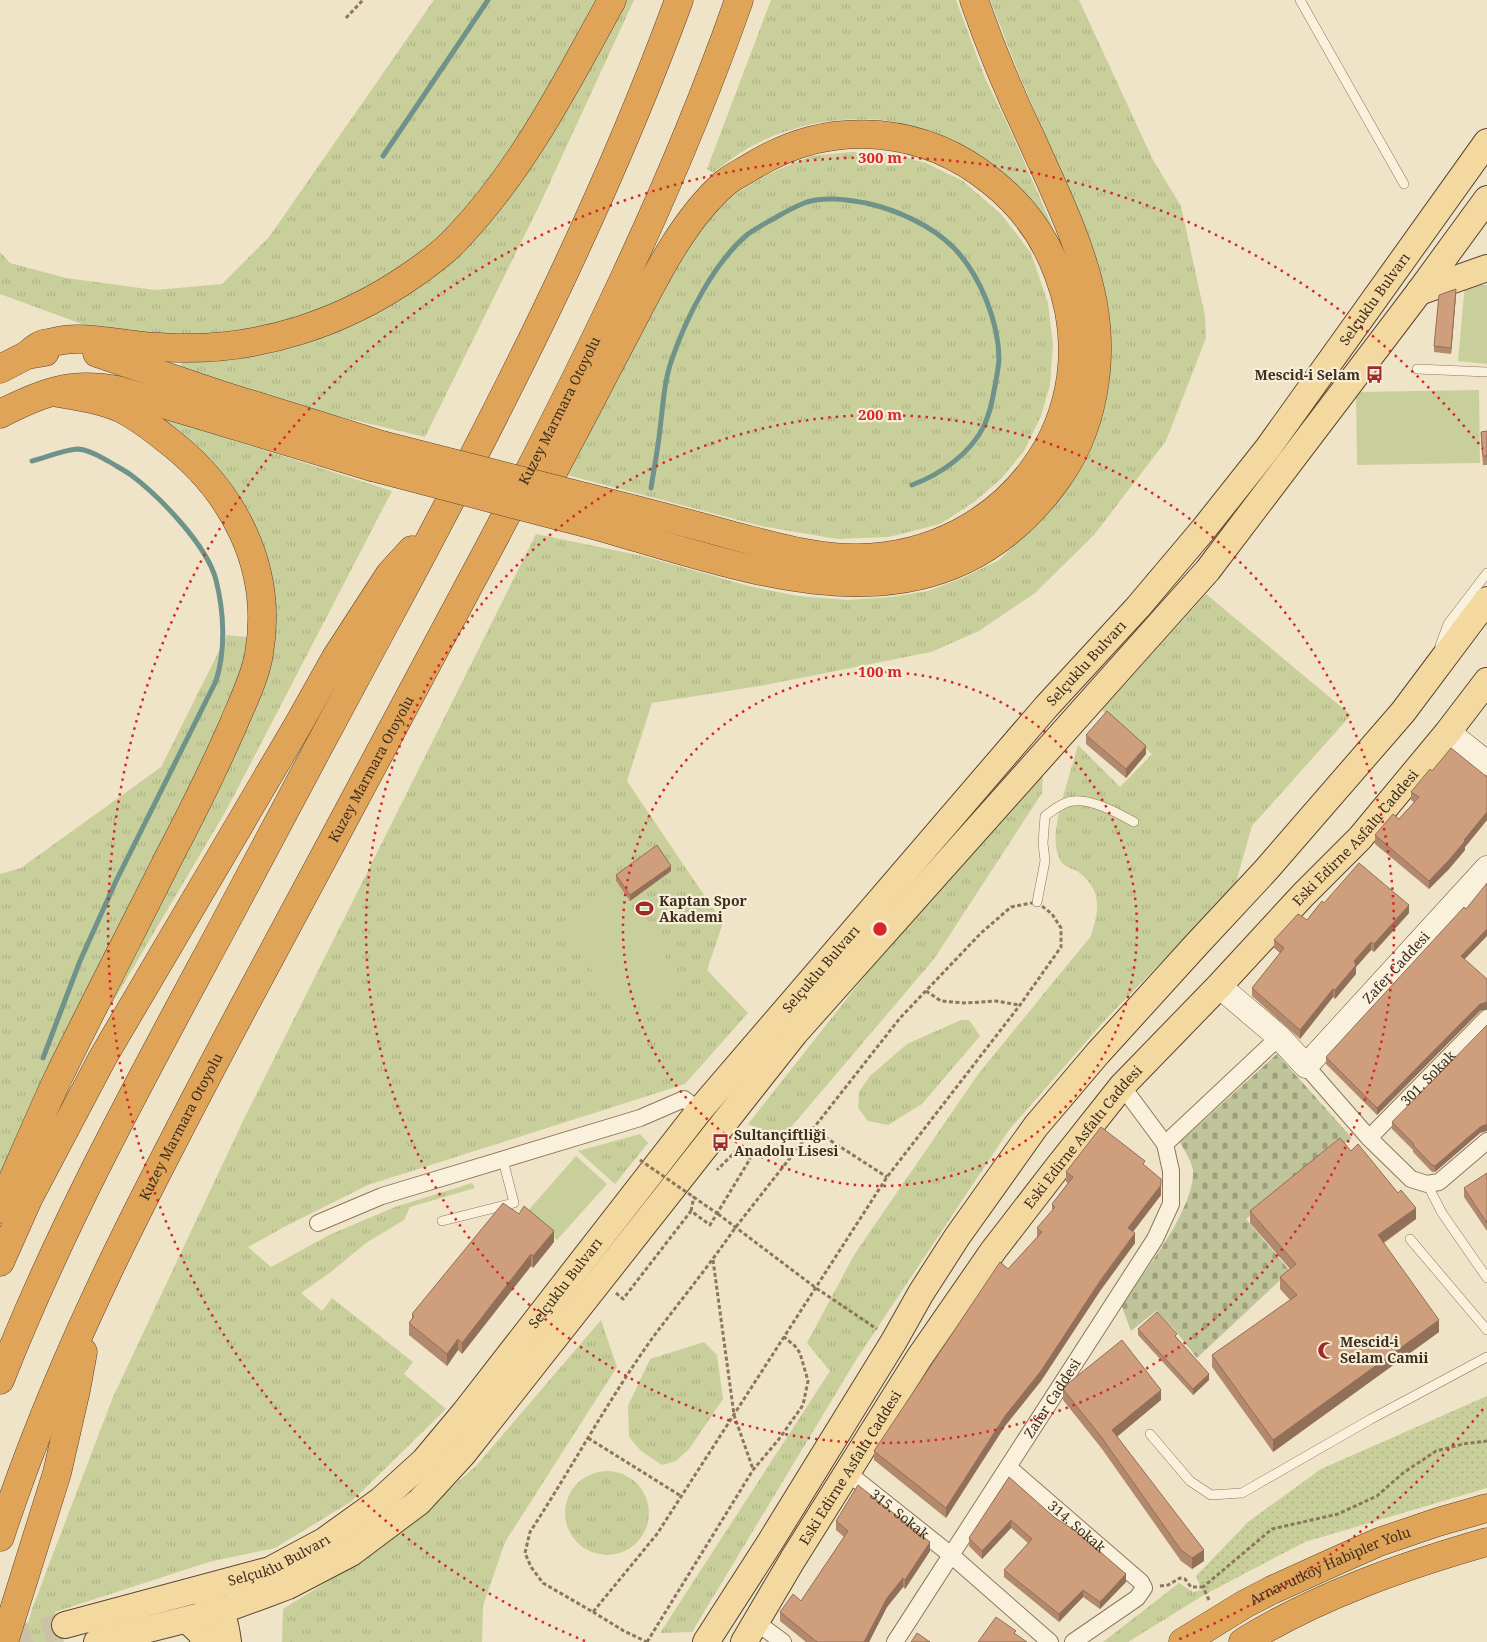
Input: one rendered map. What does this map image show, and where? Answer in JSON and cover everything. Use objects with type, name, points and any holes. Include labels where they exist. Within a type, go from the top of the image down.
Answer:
[{"type":"highway","points":[[27,356],[40,345],[75,339],[179,348],[233,344],[266,339],[296,332],[348,312],[399,284],[429,263],[458,238],[511,174],[574,70],[612,0]]},
{"type":"highway","points":[[0,1380],[56,1250],[137,1087],[444,513],[531,343],[567,268],[613,163],[679,0]]},
{"type":"highway","name":"Kuzey Marmara Otoyolu","points":[[0,1537],[57,1386],[90,1308],[174,1138],[488,549],[552,427],[612,306],[690,127],[739,0]]},
{"type":"highway","points":[[601,514],[726,562],[798,579],[860,583],[895,581],[925,575],[959,562],[991,546],[1040,503],[1063,472],[1080,441],[1095,386],[1098,344],[1093,304],[1084,267],[1071,230],[992,52],[974,0]]},
{"type":"highway","points":[[0,414],[20,404],[71,387],[88,386],[117,390],[377,456],[601,514],[828,556],[856,558],[885,556],[916,550],[967,530],[991,515],[1013,495],[1029,476],[1047,449],[1060,421],[1069,392],[1072,362],[1072,326],[1064,287],[1039,231],[1006,192],[969,164],[930,145],[897,137],[865,134],[837,135],[782,149],[752,166],[727,182],[699,210],[648,290],[542,492],[488,549]]},
{"type":"highway","points":[[0,369],[27,356],[50,351],[72,350],[98,353],[218,394],[377,456]]},
{"type":"highway","points":[[0,1210],[58,1078],[192,812],[224,744],[255,674],[260,654],[262,630],[258,584],[248,542],[235,515],[215,485],[183,452],[140,419],[120,408],[99,401],[53,392]]},
{"type":"highway","points":[[0,1262],[28,1200],[103,1057],[335,659],[390,574],[444,513]]},
{"type":"highway","points":[[4,1642],[56,1473],[76,1390],[90,1308]]},
{"type":"highway","name":"Arnavutköy Habipler Yolu","points":[[1183,1642],[1272,1590],[1379,1542],[1487,1508]]},
{"type":"highway","name":"Arnavutköy Habipler Yolu","points":[[1243,1642],[1296,1613],[1380,1576],[1437,1556],[1487,1542]]},
{"type":"main road","name":"Selçuklu Bulvarı","points":[[64,1625],[270,1570],[324,1541],[381,1500],[424,1461],[465,1412],[699,1110],[1046,707],[1138,607],[1203,530],[1268,448],[1487,142]]},
{"type":"main road","name":"Selçuklu Bulvarı","points":[[97,1642],[220,1611],[288,1586],[351,1553],[418,1502],[463,1454],[795,1032],[1208,570],[1419,292],[1487,199]]},
{"type":"main road","points":[[1419,292],[1487,268]]},
{"type":"main road","name":"Eski Edirne Asfaltı Caddesi","points":[[706,1642],[769,1544],[894,1341],[921,1293],[957,1237],[1036,1126],[1098,1053],[1266,870],[1402,712],[1487,600]]},
{"type":"main road","name":"Eski Edirne Asfaltı Caddesi","points":[[750,1632],[793,1559],[919,1358],[994,1251],[1122,1086],[1219,986],[1303,895],[1360,838],[1448,732],[1487,681]]},
{"type":"main road","points":[[191,1590],[211,1601],[220,1611],[226,1628],[228,1642]]},
{"type":"main road","points":[[187,1620],[201,1633],[204,1642]]},
{"type":"street","points":[[1448,732],[1487,763]]},
{"type":"street","name":"Zafer Caddesi","points":[[1306,1066],[1487,868]]},
{"type":"street","points":[[1219,986],[1279,1037],[1369,1138],[1411,1179],[1427,1184],[1440,1182],[1487,1141]]},
{"type":"street","name":"301. Sokak","points":[[1369,1138],[1487,1018]]},
{"type":"street","points":[[1165,1144],[1279,1037]]},
{"type":"street","name":"Zafer Caddesi","points":[[895,1642],[1155,1239],[1171,1204],[1171,1171],[1165,1144],[1122,1086]]},
{"type":"street","points":[[318,1223],[382,1196],[640,1118],[684,1099],[699,1110]]},
{"type":"street","name":"314. Sokak","points":[[1008,1467],[1141,1582],[1144,1588]]},
{"type":"street","name":"315. Sokak","points":[[848,1473],[951,1555],[1050,1642]]},
{"type":"street","points":[[1073,1642],[1136,1598],[1144,1588]]},
{"type":"street","points":[[750,1632],[783,1642]]},
{"type":"lane","points":[[1300,0],[1404,184]]},
{"type":"lane","points":[[1417,369],[1487,372]]},
{"type":"lane","points":[[1430,676],[1448,624],[1487,573]]},
{"type":"lane","points":[[1037,902],[1045,861],[1045,816],[1058,807],[1074,800],[1110,810],[1134,822]]},
{"type":"lane","points":[[442,1221],[514,1203],[503,1160]]},
{"type":"lane","points":[[1427,1184],[1442,1213],[1487,1278]]},
{"type":"lane","points":[[1410,1239],[1487,1330]]},
{"type":"lane","points":[[1150,1434],[1190,1481],[1211,1495],[1242,1493],[1371,1419],[1487,1358]]},
{"type":"path","points":[[346,18],[363,0]]},
{"type":"path","points":[[593,1612],[657,1534],[887,1177],[1020,1005],[1061,947],[1061,928],[1052,914],[1037,902],[1010,907],[981,933],[900,1018],[814,1130],[735,1228],[713,1260],[651,1340],[530,1532],[525,1553],[531,1567],[543,1583],[624,1631],[647,1642],[753,1470],[779,1439],[803,1405],[808,1380],[800,1353],[784,1337]]},
{"type":"path","points":[[926,990],[941,1001],[966,1003],[996,1001],[1020,1005]]},
{"type":"path","points":[[814,1130],[887,1177]]},
{"type":"path","points":[[599,1281],[623,1299],[691,1212],[710,1225],[750,1158],[746,1150],[738,1149],[710,1176]]},
{"type":"path","points":[[640,1160],[718,1214],[816,1288],[894,1341]]},
{"type":"path","points":[[713,1260],[734,1415],[753,1470]]},
{"type":"path","points":[[588,1438],[682,1496]]},
{"type":"path","points":[[1144,1588],[1168,1585],[1180,1578],[1185,1579],[1192,1587],[1203,1588],[1272,1529],[1338,1514],[1377,1496],[1403,1473],[1436,1451],[1462,1444],[1487,1441]]},
{"type":"path","points":[[1203,1588],[1219,1620]]},
{"type":"green space","points":[[434,0],[595,0],[539,107],[503,160],[466,210],[412,262],[380,281],[297,320],[218,336],[128,334],[82,324],[0,294],[0,252],[10,263],[66,278],[155,290],[222,284],[269,237]]},
{"type":"green space","points":[[621,0],[634,0],[540,204],[425,437],[299,407],[180,367],[183,359],[422,281]]},
{"type":"green space","points":[[771,0],[956,0],[985,78],[1013,136],[1053,228],[1025,192],[1001,171],[939,137],[901,123],[858,119],[814,124],[773,136],[754,145],[738,154],[713,173],[707,169]]},
{"type":"green space","points":[[990,0],[1079,0],[1153,160],[1181,206],[1205,316],[1206,338],[1166,441],[1094,535],[1035,593],[979,631],[931,652],[765,685],[652,703],[627,781],[723,923],[707,970],[748,1013],[685,1084],[368,1185],[248,1247],[271,1267],[329,1235],[395,1207],[472,1183],[475,1188],[410,1207],[404,1220],[366,1243],[331,1272],[301,1293],[322,1311],[332,1298],[413,1362],[404,1374],[446,1409],[352,1501],[275,1548],[209,1562],[55,1612],[64,1642],[23,1642],[32,1609],[113,1397],[242,1123],[536,534],[643,556],[749,586],[798,596],[848,600],[891,597],[928,591],[962,578],[999,560],[1043,517],[1080,467],[1098,422],[1108,388],[1111,355],[1108,306],[1085,226],[1021,79]]},
{"type":"green space","points":[[851,152],[886,153],[926,163],[963,181],[1002,215],[1031,253],[1048,303],[1053,345],[1050,385],[1041,416],[1024,451],[1001,479],[974,502],[940,524],[889,537],[837,539],[761,526],[567,475],[674,261],[721,203],[768,174],[811,156]]},
{"type":"green space","points":[[1465,283],[1487,285],[1487,364],[1458,361]]},
{"type":"green space","points":[[1479,390],[1480,463],[1357,465],[1356,392]]},
{"type":"green space","points":[[158,416],[392,491],[227,809],[104,1017],[124,969],[250,714],[270,586],[261,542],[248,510],[226,477],[192,443]]},
{"type":"green space","points":[[1206,594],[1351,715],[1252,826],[1235,886],[1106,1019],[1009,1130],[856,1360],[692,1632],[660,1633],[830,1371],[807,1343],[854,1255],[979,1073],[1091,936],[1097,909],[1095,893],[1085,878],[1077,871],[1063,864],[1058,856],[1056,846],[1057,824],[1063,796],[1078,745],[1120,787],[1152,754],[1102,710]]},
{"type":"green space","points":[[227,635],[248,637],[242,677],[105,964],[47,1068],[0,1177],[0,874],[21,868],[161,767]]},
{"type":"green space","points":[[1043,774],[1042,793],[934,959],[781,1139],[748,1124],[886,949]]},
{"type":"green space","points":[[615,885],[680,978],[625,1017],[559,924]]},
{"type":"green space","points":[[961,1020],[969,1020],[980,1036],[922,1104],[888,1125],[868,1121],[858,1108],[859,1092],[870,1076],[907,1044]]},
{"type":"green space","points":[[1277,1054],[1352,1138],[1246,1219],[1290,1271],[1197,1358],[1174,1329],[1156,1311],[1131,1331],[1121,1304],[1166,1240],[1186,1203],[1193,1170],[1180,1142]]},
{"type":"green space","points":[[640,1134],[648,1143],[615,1184],[578,1151]]},
{"type":"green space","points":[[576,1156],[607,1184],[557,1240],[526,1213]]},
{"type":"green space","points":[[601,1320],[617,1367],[505,1542],[483,1606],[482,1642],[282,1642],[283,1609],[380,1549],[476,1466]]},
{"type":"green space","points":[[704,1342],[717,1355],[723,1399],[689,1449],[676,1461],[662,1465],[641,1451],[629,1437],[628,1406],[650,1359]]},
{"type":"green space","points":[[1487,1396],[1487,1488],[1305,1542],[1204,1595],[1196,1576],[1248,1522],[1321,1469]]},
{"type":"green space","points":[[607,1471],[623,1474],[637,1483],[646,1497],[649,1513],[646,1529],[637,1543],[623,1552],[607,1555],[591,1552],[577,1543],[568,1529],[565,1513],[568,1497],[577,1483],[591,1474]]},
{"type":"green space","points":[[1179,1583],[1193,1592],[1202,1590],[1204,1595],[1128,1642],[1103,1642]]},
{"type":"building","points":[[1456,289],[1451,348],[1434,346],[1439,295]]},
{"type":"building","points":[[1487,431],[1487,456],[1483,456],[1481,432]]},
{"type":"building","points":[[1107,711],[1146,746],[1126,769],[1086,735]]},
{"type":"building","points":[[1451,748],[1487,777],[1487,812],[1465,841],[1429,881],[1375,835],[1393,814],[1399,819],[1419,797],[1411,792]]},
{"type":"building","points":[[657,845],[671,866],[630,895],[616,875]]},
{"type":"building","points":[[1359,863],[1409,905],[1374,944],[1371,942],[1354,961],[1356,965],[1335,990],[1333,989],[1300,1030],[1252,988],[1284,948],[1274,940],[1298,914],[1307,920],[1322,901],[1324,903]]},
{"type":"building","points":[[1487,883],[1487,929],[1461,956],[1487,979],[1487,1002],[1480,1004],[1377,1108],[1326,1057],[1464,907],[1466,909]]},
{"type":"building","points":[[1487,1025],[1487,1124],[1480,1127],[1435,1166],[1432,1165],[1392,1122]]},
{"type":"building","points":[[1101,1127],[1145,1161],[1143,1164],[1161,1179],[1161,1185],[1128,1228],[1135,1233],[1100,1281],[1041,1371],[1005,1416],[946,1508],[874,1451],[1000,1262],[1008,1269],[1042,1232],[1037,1228],[1055,1207],[1052,1204],[1073,1177],[1066,1172]]},
{"type":"building","points":[[1340,1138],[1351,1151],[1358,1144],[1398,1193],[1401,1190],[1416,1208],[1378,1235],[1439,1320],[1273,1440],[1212,1355],[1297,1295],[1280,1277],[1296,1264],[1250,1211]]},
{"type":"building","points":[[1487,1173],[1487,1223],[1464,1188]]},
{"type":"building","points":[[503,1203],[519,1214],[524,1206],[554,1231],[533,1256],[531,1254],[462,1343],[458,1339],[447,1354],[409,1323],[414,1316],[412,1314]]},
{"type":"building","points":[[1157,1312],[1177,1334],[1175,1336],[1209,1374],[1193,1389],[1138,1329]]},
{"type":"building","points":[[1122,1340],[1161,1390],[1112,1430],[1204,1550],[1192,1558],[1181,1550],[1102,1438],[1063,1389]]},
{"type":"building","points":[[1009,1477],[1054,1517],[1077,1532],[1126,1574],[1100,1602],[1083,1590],[1059,1614],[1004,1570],[1032,1539],[1011,1520],[982,1551],[969,1538]]},
{"type":"building","points":[[858,1485],[930,1542],[905,1580],[903,1578],[887,1598],[864,1642],[817,1642],[780,1612],[793,1594],[801,1601],[848,1531],[836,1521]]},
{"type":"building","points":[[996,1617],[1016,1631],[1014,1633],[1027,1642],[978,1642]]},
{"type":"building","points":[[917,1633],[930,1642],[911,1642]]},
{"type":"waterway","points":[[383,156],[488,0]]},
{"type":"waterway","points":[[651,488],[669,367],[685,326],[702,292],[724,260],[748,234],[787,211],[803,204],[814,200],[829,199],[878,206],[901,214],[935,232],[954,248],[972,272],[980,285],[992,315],[996,330],[999,360],[992,400],[984,426],[971,445],[954,462],[934,475],[912,485]]},
{"type":"waterway","points":[[32,461],[66,451],[85,450],[128,473],[155,495],[193,537],[211,566],[219,592],[223,631],[223,643],[216,681],[116,881],[80,961],[43,1058]]},
{"type":"tunnel","points":[[6,1642],[65,1625]]},
{"type":"place","name":"Mescid-i Selam","points":[[1374,375]]},
{"type":"place","name":"Kaptan Spor Akademi","points":[[645,909]]},
{"type":"place","name":"Sultançiftliği Anadolu Lisesi","points":[[720,1143]]},
{"type":"place","name":"Mescid-i Selam Camii","points":[[1326,1350]]}]
